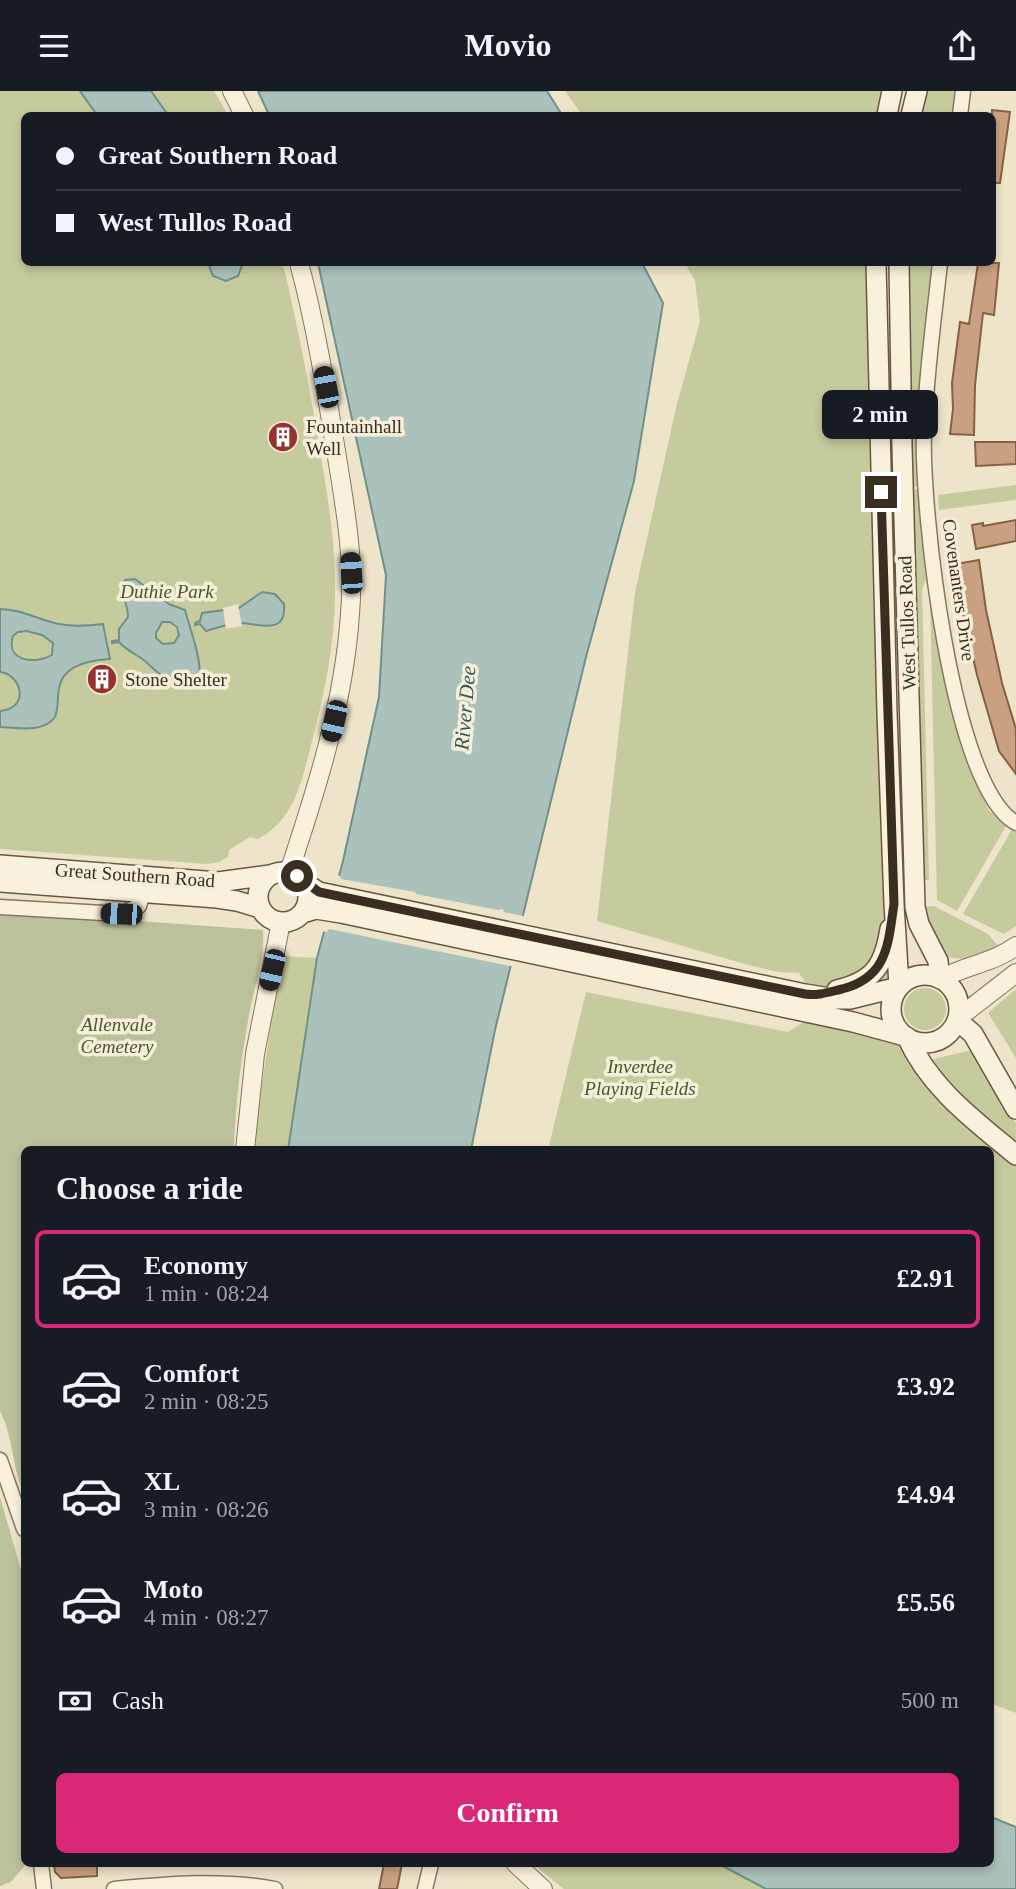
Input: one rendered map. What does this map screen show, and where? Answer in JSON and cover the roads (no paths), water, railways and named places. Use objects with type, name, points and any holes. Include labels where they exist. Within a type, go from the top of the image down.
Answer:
[{"type":"main road","points":[[888,112],[892,91]]},
{"type":"main road","points":[[912,112],[917,91]]},
{"type":"main road","name":"West Tullos Road","points":[[876,266],[879,443],[899,987]]},
{"type":"main road","name":"West Tullos Road","points":[[899,266],[915,907],[919,924],[938,961],[941,979]]},
{"type":"main road","name":"Great Southern Road","points":[[0,865],[300,891],[807,1000],[853,1022],[906,1037]]},
{"type":"main road","name":"Great Southern Road","points":[[0,882],[237,901],[260,908]]},
{"type":"main road","points":[[260,886],[300,891],[293,920],[281,922],[265,915],[260,908],[260,886]]},
{"type":"main road","points":[[807,1000],[854,986],[867,979],[879,967],[887,950],[894,904]]},
{"type":"main road","points":[[906,1037],[920,1042],[936,1041],[950,1032],[957,1019],[959,1007],[950,986],[941,979],[918,975],[899,987],[894,995],[891,1013],[894,1022],[928,1075],[943,1092],[1016,1156]]},
{"type":"main road","name":"Great Southern Road","points":[[807,1000],[850,999],[899,987]]},
{"type":"main road","points":[[957,1019],[973,1034],[1016,1109]]},
{"type":"street","points":[[232,91],[242,112]]},
{"type":"street","points":[[960,112],[963,91]]},
{"type":"street","points":[[300,266],[326,387],[350,552],[351,593],[348,643],[300,891]]},
{"type":"street","name":"Covenanters Drive","points":[[940,266],[929,355],[924,435],[933,576],[942,635],[972,753],[984,785],[999,810],[1016,823]]},
{"type":"street","points":[[0,907],[121,914],[139,906],[143,893]]},
{"type":"street","points":[[245,1146],[255,1053],[281,922]]},
{"type":"street","points":[[941,979],[967,967],[998,958],[1016,946]]},
{"type":"street","points":[[957,1019],[1016,973]]},
{"type":"street","points":[[0,1460],[21,1520]]},
{"type":"street","points":[[41,1867],[44,1889]]},
{"type":"street","points":[[425,1889],[430,1867]]},
{"type":"street","points":[[519,1867],[542,1889]]},
{"type":"street","points":[[114,1889],[201,1882],[227,1882],[275,1889]]},
{"type":"water","points":[[80,91],[151,91],[166,112],[95,112]]},
{"type":"water","points":[[258,91],[547,91],[560,112],[268,112]]},
{"type":"water","points":[[209,266],[242,266],[238,276],[226,281],[213,276]]},
{"type":"water","name":"River Dee","points":[[319,266],[644,266],[663,303],[634,481],[586,657],[495,1030],[472,1146],[289,1146],[317,958],[343,861],[379,697],[386,575]]},
{"type":"water","points":[[135,579],[169,604],[185,610],[199,668],[195,684],[189,688],[174,684],[119,642],[112,643],[119,640],[119,629],[128,617],[123,594],[125,580]],"holes":[[[162,622],[170,622],[177,627],[179,635],[174,643],[163,644],[156,638],[156,633]]]},
{"type":"water","points":[[262,592],[275,594],[284,604],[284,615],[276,625],[238,623],[206,631],[200,624],[195,625],[200,621],[202,613],[239,608]]},
{"type":"water","points":[[0,609],[64,625],[103,624],[110,659],[87,662],[66,673],[59,688],[55,717],[44,725],[30,728],[0,727],[0,711],[10,709],[16,704],[20,691],[13,679],[0,672]],"holes":[[[18,632],[42,635],[53,643],[52,655],[30,660],[17,656],[13,651],[13,636]]]},
{"type":"water","points":[[994,1818],[1016,1827],[1016,1889],[766,1889],[725,1867],[994,1867]]},
{"type":"place","name":"Fountainhall Well","points":[[283,437]]},
{"type":"place","name":"Stone Shelter","points":[[102,679]]},
{"type":"park label","name":"Duthie Park","points":[[167,591]]},
{"type":"park label","name":"Allenvale Cemetery","points":[[117,1035]]},
{"type":"park label","name":"Inverdee Playing Fields","points":[[640,1077]]}]
